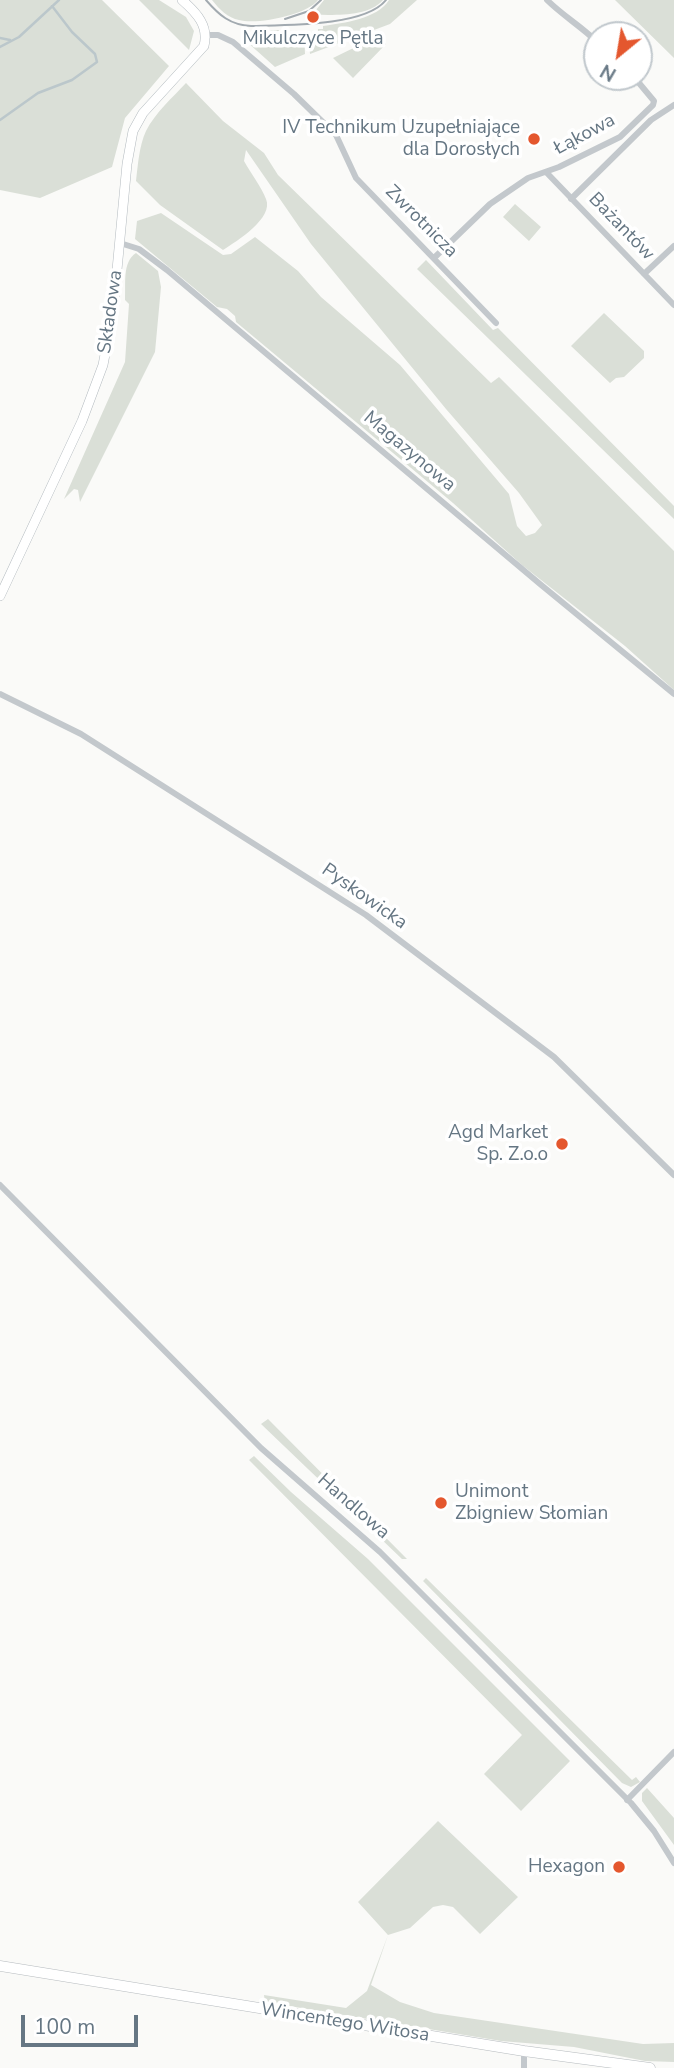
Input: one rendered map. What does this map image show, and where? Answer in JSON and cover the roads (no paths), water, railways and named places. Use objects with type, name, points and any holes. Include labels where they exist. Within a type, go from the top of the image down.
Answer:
[{"type":"main road","points":[[182,0],[198,16],[206,34]]},
{"type":"main road","name":"Składowa","points":[[0,596],[96,385],[110,331],[128,156],[133,131],[146,110],[201,52],[206,34]]},
{"type":"main road","name":"Wincentego Witosa","points":[[0,1966],[524,2051],[650,2068]]},
{"type":"street","points":[[547,0],[567,20],[583,29]]},
{"type":"street","name":"Zwrotnicza","points":[[206,34],[218,35],[233,42],[312,111],[338,138],[356,178],[496,323]]},
{"type":"street","name":"Łąkowa","points":[[434,258],[490,204],[528,178],[620,137],[653,105],[652,96],[647,91]]},
{"type":"street","points":[[571,198],[651,120],[674,104]]},
{"type":"street","name":"Bażantów","points":[[546,172],[674,305]]},
{"type":"street","name":"Magazynowa","points":[[120,243],[139,249],[167,270],[674,694]]},
{"type":"street","points":[[645,274],[674,246]]},
{"type":"street","name":"Pyskowicka","points":[[0,694],[82,734],[366,915],[554,1057],[674,1175]]},
{"type":"street","name":"Handlowa","points":[[0,1185],[261,1448],[380,1552],[627,1800],[654,1831],[674,1863]]},
{"type":"street","points":[[627,1800],[674,1752]]},
{"type":"street","points":[[524,2051],[524,2068]]},
{"type":"waterway","points":[[0,47],[19,37],[59,0]]},
{"type":"waterway","points":[[0,120],[38,93],[72,80],[97,62],[95,54],[72,32],[52,6]]},
{"type":"waterway","points":[[0,38],[10,40]]},
{"type":"tram line","points":[[206,0],[225,18],[237,24],[251,26],[342,20],[375,9],[386,0]]},
{"type":"tram line","points":[[285,19],[309,11],[321,0]]},
{"type":"place","name":"Mikulczyce Pętla","points":[[313,17]]},
{"type":"place","name":"IV Technikum Uzupełniające dla Dorosłych","points":[[534,139]]},
{"type":"place","name":"Agd Market Sp. Z.o.o","points":[[562,1144]]},
{"type":"place","name":"Unimont Zbigniew Słomian","points":[[441,1503]]},
{"type":"place","name":"Hexagon","points":[[619,1867]]}]
